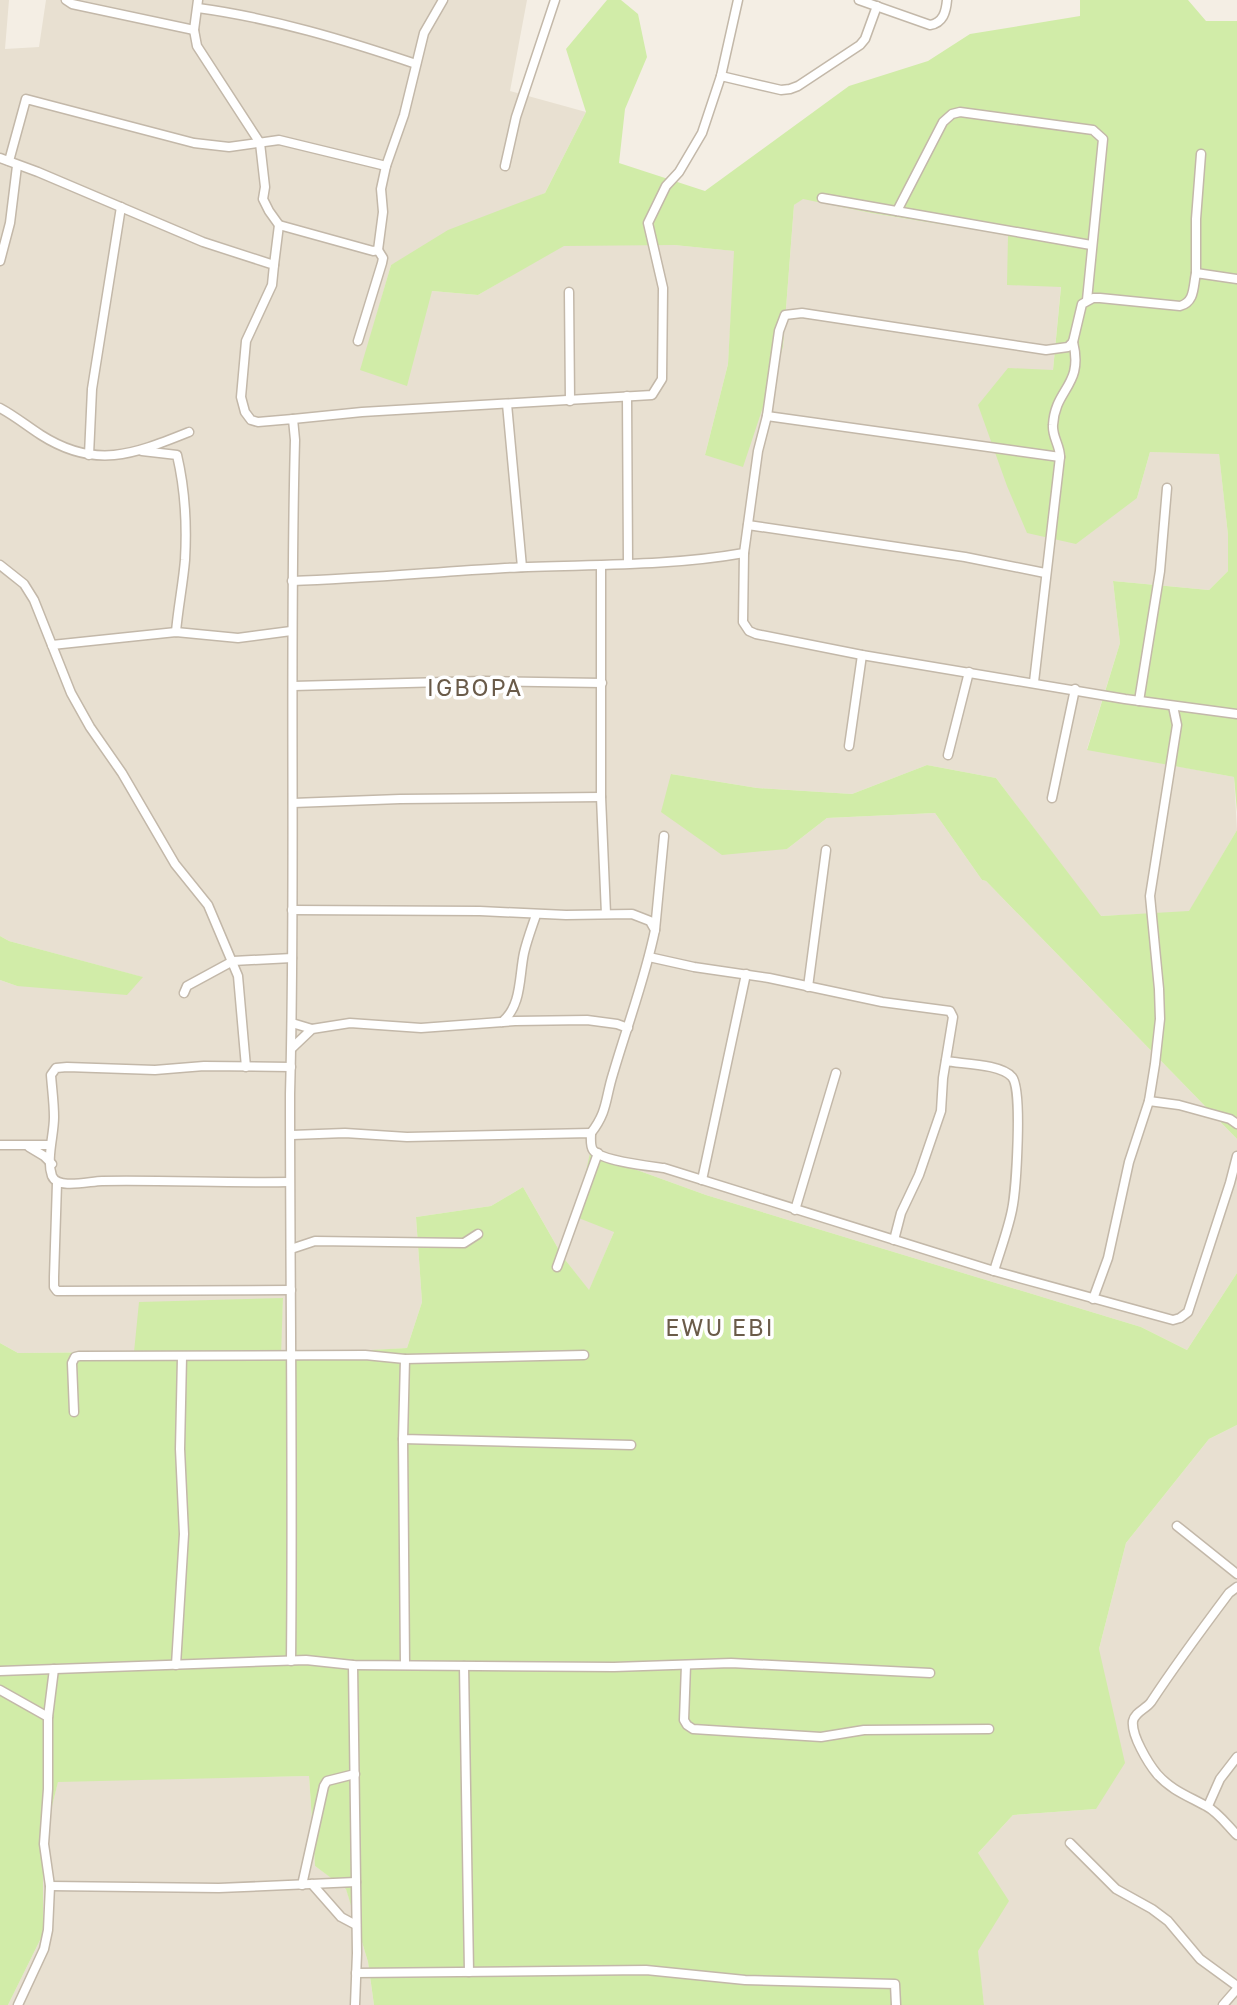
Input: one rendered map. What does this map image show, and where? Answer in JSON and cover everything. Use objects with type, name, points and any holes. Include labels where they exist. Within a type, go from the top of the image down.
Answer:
[{"type":"street","points":[[66,0],[72,4],[194,30]]},
{"type":"street","points":[[358,341],[383,258],[378,250],[386,166],[415,78],[424,33],[443,0]]},
{"type":"street","points":[[505,166],[516,117],[555,0]]},
{"type":"street","points":[[279,225],[272,285],[246,341],[241,397],[245,412],[251,420],[258,422],[362,412],[652,394],[662,379],[663,288],[648,223],[666,187],[679,172],[702,132],[721,76],[738,0]]},
{"type":"street","points":[[859,0],[930,25],[942,19],[947,0]]},
{"type":"street","points":[[378,250],[373,251],[279,225],[263,199],[265,187],[260,143],[197,46],[194,30],[198,4],[355,43],[416,64]]},
{"type":"street","points":[[721,76],[781,90],[798,86],[860,45],[865,39],[877,6]]},
{"type":"street","points":[[0,261],[10,223],[13,164],[26,99],[194,143],[229,147],[271,140],[291,142],[386,166]]},
{"type":"street","points":[[897,211],[943,122],[952,114],[960,112],[1093,130],[1103,139],[1087,300]]},
{"type":"street","points":[[1034,682],[1060,457],[1060,446],[1054,436],[1053,425],[1064,389],[1074,378],[1077,360],[1073,342],[1082,304],[1087,300],[1100,298],[1180,306],[1191,300],[1196,274],[1196,219],[1201,153]]},
{"type":"street","points":[[0,158],[202,242],[274,265]]},
{"type":"street","points":[[822,198],[1091,245]]},
{"type":"street","points":[[89,455],[92,389],[121,207]]},
{"type":"street","points":[[1196,274],[1237,279]]},
{"type":"street","points":[[569,292],[570,401]]},
{"type":"street","points":[[1073,342],[1060,349],[1046,349],[789,313],[782,319],[779,331],[767,416],[758,451],[744,553],[743,622],[749,631],[862,655],[1139,701],[1237,714]]},
{"type":"street","points":[[627,396],[628,564]]},
{"type":"street","points":[[507,404],[522,567]]},
{"type":"street","points":[[0,408],[43,436],[89,455],[104,457],[142,450],[190,432]]},
{"type":"street","points":[[767,416],[1060,457]]},
{"type":"street","points":[[291,1661],[292,1356],[289,1182],[292,1135],[293,419]]},
{"type":"street","points":[[142,450],[177,455],[182,476],[185,560],[176,632]]},
{"type":"street","points":[[1139,701],[1160,571],[1167,488]]},
{"type":"street","points":[[748,524],[965,557],[1045,573]]},
{"type":"street","points":[[292,580],[691,561],[744,553]]},
{"type":"street","points":[[0,565],[24,584],[34,600],[77,704],[122,772],[175,864],[208,905],[233,961],[241,991],[246,1068]]},
{"type":"street","points":[[601,566],[601,797],[606,914]]},
{"type":"street","points":[[52,645],[176,632],[238,638],[291,631]]},
{"type":"street","points":[[849,746],[862,655]]},
{"type":"street","points":[[948,755],[969,671]]},
{"type":"street","points":[[293,686],[484,681],[603,683]]},
{"type":"street","points":[[1052,798],[1075,689]]},
{"type":"street","points":[[1093,1299],[1108,1258],[1129,1162],[1149,1101],[1160,1019],[1150,896],[1177,725],[1173,706]]},
{"type":"street","points":[[293,803],[601,797]]},
{"type":"street","points":[[664,836],[656,930],[611,1078],[604,1114],[591,1133],[591,1147],[598,1153],[631,1163],[664,1168],[994,1271],[1173,1320],[1188,1312],[1237,1156]]},
{"type":"street","points":[[808,987],[826,850]]},
{"type":"street","points":[[292,910],[480,911],[536,915],[632,914],[650,921],[656,930]]},
{"type":"street","points":[[499,1023],[511,1014],[514,1006],[524,954],[536,915]]},
{"type":"street","points":[[649,957],[892,1004],[950,1011],[953,1017],[941,1111],[919,1175],[901,1213],[894,1240]]},
{"type":"street","points":[[184,993],[187,986],[233,961],[292,958]]},
{"type":"street","points":[[702,1180],[746,974]]},
{"type":"street","points":[[292,1023],[312,1029],[350,1023],[421,1028],[587,1020],[628,1028]]},
{"type":"street","points":[[292,1048],[312,1029]]},
{"type":"street","points":[[946,1061],[997,1068],[1011,1075],[1017,1089],[1017,1152],[1012,1209],[994,1271]]},
{"type":"street","points":[[289,1182],[58,1182],[52,1176],[51,1164],[50,1145],[54,1120],[51,1074],[56,1068],[67,1067],[155,1070],[204,1066],[291,1067]]},
{"type":"street","points":[[795,1210],[836,1073]]},
{"type":"street","points":[[1149,1101],[1180,1105],[1230,1119],[1237,1124]]},
{"type":"street","points":[[292,1135],[345,1133],[407,1138],[591,1133]]},
{"type":"street","points":[[0,1145],[50,1145]]},
{"type":"street","points":[[28,1146],[51,1164]]},
{"type":"street","points":[[556,1267],[598,1153]]},
{"type":"street","points":[[58,1182],[54,1277],[57,1291],[291,1290]]},
{"type":"street","points":[[291,1250],[315,1241],[464,1243],[478,1234]]},
{"type":"street","points":[[74,1412],[72,1363],[75,1357],[365,1355],[405,1359],[584,1355]]},
{"type":"street","points":[[176,1665],[184,1534],[180,1449],[182,1357]]},
{"type":"street","points":[[405,1359],[405,1664]]},
{"type":"street","points":[[403,1439],[631,1445]]},
{"type":"street","points":[[1178,1526],[1237,1574]]},
{"type":"street","points":[[1237,1587],[1229,1593],[1177,1662],[1148,1706],[1136,1714],[1133,1720],[1140,1747],[1156,1772],[1175,1790],[1208,1806],[1237,1835]]},
{"type":"street","points":[[0,1671],[291,1661],[353,1665],[614,1667],[751,1664],[930,1673]]},
{"type":"street","points":[[353,1665],[355,2005]]},
{"type":"street","points":[[686,1665],[684,1720],[693,1729],[821,1737],[864,1730],[989,1729]]},
{"type":"street","points":[[464,1666],[469,1972]]},
{"type":"street","points":[[18,2005],[44,1949],[48,1930],[50,1886],[44,1844],[48,1789],[48,1717],[54,1669]]},
{"type":"street","points":[[0,1690],[48,1717]]},
{"type":"street","points":[[1208,1806],[1220,1779],[1237,1757]]},
{"type":"street","points":[[302,1885],[324,1786],[327,1781],[355,1774]]},
{"type":"street","points":[[1070,1843],[1116,1889],[1160,1915],[1200,1959],[1237,1988],[1223,2005]]},
{"type":"street","points":[[50,1886],[219,1888],[356,1882]]},
{"type":"street","points":[[312,1884],[341,1917],[356,1925]]},
{"type":"street","points":[[356,1973],[646,1970],[745,1980],[895,1984],[896,2005]]},
{"type":"shaded area","points":[[0,0],[9,0],[5,49],[39,47],[46,0],[527,0],[510,91],[586,112],[545,193],[391,265],[361,370],[432,291],[478,295],[564,245],[674,245],[735,251],[728,364],[705,455],[783,347],[794,205],[803,198],[871,213],[1008,235],[1061,286],[1053,370],[1137,498],[1150,452],[1219,453],[1228,535],[1228,571],[1209,590],[1113,581],[1120,643],[1087,749],[1234,777],[1237,830],[1189,912],[1100,916],[996,778],[927,765],[852,794],[757,788],[671,774],[787,849],[827,818],[935,813],[982,880],[986,881],[1237,1139],[1237,1273],[1187,1350],[1141,1327],[706,1195],[590,1153],[614,1232],[589,1291],[563,1257],[523,1187],[491,1206],[416,1217],[422,1302],[407,1348],[280,1356],[283,1298],[135,1352],[18,1353],[0,1343],[0,980],[17,986],[142,977],[9,941],[0,936]]},
{"type":"shaded area","points":[[1237,1425],[1237,2005],[984,2005],[977,1953],[978,1853],[1013,1815],[1096,1809],[1099,1649],[1126,1543],[1209,1439]]},
{"type":"shaded area","points":[[309,1776],[315,1866],[346,1888],[368,1962],[374,2005],[8,2005],[43,1934],[43,1843],[58,1781]]},
{"type":"green space","points":[[607,0],[621,0],[638,14],[647,57],[625,109],[619,163],[705,191],[849,86],[928,61],[970,34],[1080,16],[1080,0],[1188,0],[1206,21],[1237,21],[1237,812],[1234,777],[1087,750],[1120,643],[1113,581],[1209,590],[1228,571],[1228,535],[1219,454],[1150,452],[1137,498],[1076,544],[1027,533],[978,405],[1008,368],[1053,370],[1061,287],[1007,285],[1008,235],[803,199],[794,205],[783,347],[743,467],[705,455],[728,364],[734,251],[674,245],[564,246],[478,295],[432,291],[407,386],[360,370],[391,265],[448,230],[545,193],[586,112],[566,49]]},
{"type":"green space","points":[[927,765],[996,778],[1101,916],[1189,911],[1237,830],[1237,1139],[986,881],[982,880],[935,813],[827,818],[787,849],[722,855],[661,812],[671,774],[757,788],[852,794]]},
{"type":"green space","points":[[0,936],[9,941],[143,977],[127,995],[17,986],[0,980]]},
{"type":"green space","points":[[590,1153],[706,1195],[1141,1327],[1187,1350],[1237,1273],[1237,1425],[1209,1439],[1126,1543],[1099,1649],[1125,1763],[1096,1809],[1013,1815],[978,1853],[1009,1901],[978,1951],[984,2005],[374,2005],[368,1962],[346,1889],[315,1866],[309,1776],[58,1782],[43,1843],[43,1934],[8,2005],[0,2005],[0,1343],[18,1353],[134,1352],[139,1302],[283,1298],[281,1355],[407,1348],[422,1302],[416,1217],[491,1206],[523,1187],[563,1257],[589,1290],[614,1232],[576,1217]]},
{"type":"district","name":"IGBOPA","points":[[475,688]]},
{"type":"district","name":"EWU EBI","points":[[720,1328]]}]
